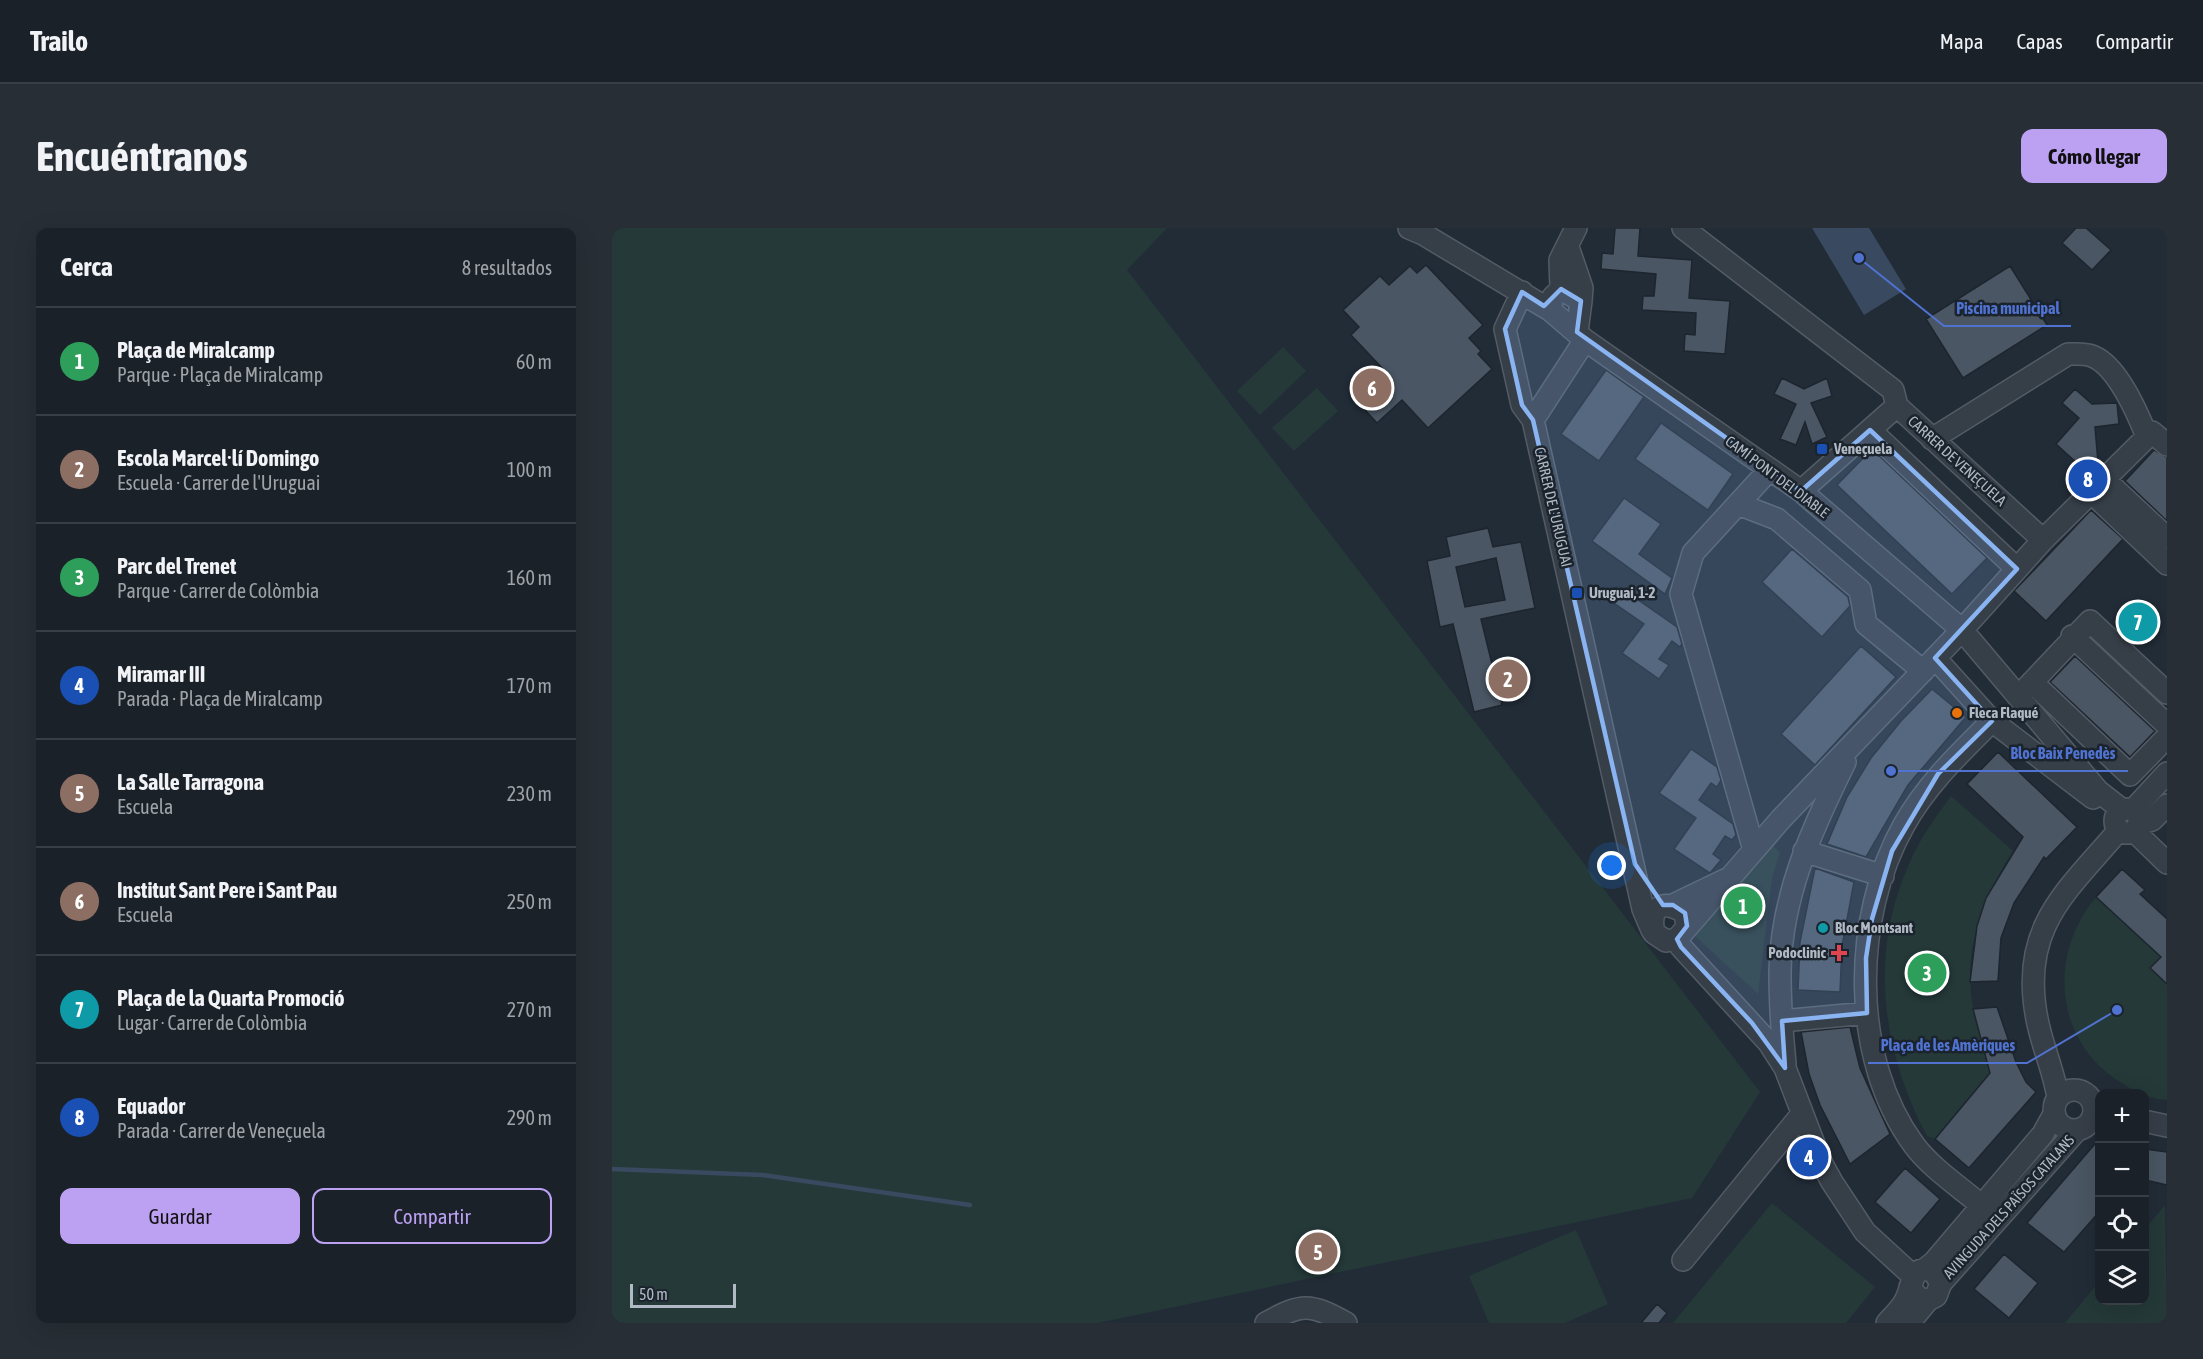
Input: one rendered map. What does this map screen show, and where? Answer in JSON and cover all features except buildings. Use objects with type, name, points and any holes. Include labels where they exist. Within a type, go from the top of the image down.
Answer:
[{"type":"street","name":"CAMÍ PONT DEL DIABLE","points":[[1409,228],[1423,234],[1550,310],[1581,336],[1801,491],[1962,630],[2025,689],[2098,790],[2167,862]]},
{"type":"street","points":[[1683,228],[1893,390],[1897,406]]},
{"type":"street","points":[[1550,310],[1553,297],[1560,289],[1560,260],[1572,237]]},
{"type":"street","points":[[1533,420],[1581,336],[1582,288],[1572,237]]},
{"type":"street","points":[[1560,289],[1581,301]]},
{"type":"street","name":"CARRER DE L'URUGUAI","points":[[1522,292],[1505,329],[1522,405],[1533,420],[1635,864],[1643,909],[1654,933]]},
{"type":"street","points":[[1731,878],[1656,910],[1651,920],[1654,933],[1666,941],[1682,933],[1731,878],[1754,850],[1962,630],[2043,540],[2099,486],[2155,438],[2114,374],[2094,356],[2068,354],[1932,439]]},
{"type":"street","name":"CARRER DE VENEÇUELA","points":[[1801,491],[1897,406],[2043,540]]},
{"type":"street","points":[[1870,430],[2017,569]]},
{"type":"street","points":[[1754,850],[1681,594],[1693,553],[1770,469]]},
{"type":"street","points":[[2099,486],[2167,538]]},
{"type":"street","points":[[2099,486],[2167,564]]},
{"type":"street","points":[[1738,504],[1777,519],[1860,590],[1866,624],[1929,664],[1992,721],[2127,820],[2152,820],[2167,805]]},
{"type":"street","points":[[2167,693],[2090,621],[2072,636],[2025,689],[2130,775],[2167,737]]},
{"type":"street","points":[[2072,636],[2167,725]]},
{"type":"street","points":[[1982,1206],[1914,1146],[1883,1091],[1873,1053],[1867,1013],[1866,958],[1872,919],[1883,876],[1904,825],[1938,774],[1992,721]]},
{"type":"street","points":[[1785,1068],[1780,971],[1783,935],[1798,867],[1854,745]]},
{"type":"street","points":[[2056,1106],[2072,1090],[2087,1094],[2095,1108],[2089,1125],[2062,1127],[2056,1106],[2034,1003],[2034,966],[2037,948],[2054,906],[2167,773]]},
{"type":"street","points":[[1804,851],[1883,876]]},
{"type":"street","points":[[1635,864],[1668,905],[1684,913],[1681,947],[1769,1043],[1785,1068],[1821,1162],[1858,1222],[1865,1232],[1916,1278],[1918,1298],[1928,1300]]},
{"type":"street","points":[[1782,1021],[1867,1013]]},
{"type":"street","name":"AVINGUDA DELS PAÏSOS CATALANS","points":[[1887,1323],[1905,1301],[1916,1278],[1934,1262],[2043,1134],[2056,1106]]},
{"type":"street","points":[[1683,1260],[1802,1114]]},
{"type":"street","points":[[2149,1122],[2167,1126]]},
{"type":"street","name":"AVINGUDA DELS PAÏSOS CATALANS","points":[[1941,1283],[2089,1125]]},
{"type":"street","points":[[1909,1323],[1928,1300],[1936,1296],[1941,1283],[1937,1274],[1916,1278]]},
{"type":"street","points":[[1266,1323],[1287,1311],[1307,1307],[1321,1309],[1346,1323]]},
{"type":"highlighted area","points":[[1561,289],[1581,301],[1577,332],[1801,491],[1870,430],[2017,569],[1935,658],[1992,721],[1938,774],[1892,851],[1872,919],[1866,958],[1867,1013],[1782,1021],[1785,1068],[1752,1023],[1681,947],[1677,939],[1687,926],[1685,913],[1673,905],[1663,905],[1635,864],[1533,420],[1522,405],[1505,329],[1522,292],[1544,306]]},
{"type":"green space","points":[[612,228],[1167,228],[1127,270],[1760,1092],[1692,1198],[1098,1323],[612,1323]]},
{"type":"green space","points":[[1283,347],[1306,371],[1260,415],[1237,391]]},
{"type":"green space","points":[[1317,388],[1338,411],[1294,451],[1272,428]]},
{"type":"green space","points":[[1951,796],[2013,851],[1992,888],[1972,948],[1970,969],[1974,1012],[1990,1074],[1935,1139],[1927,1136],[1899,1070],[1886,1001],[1885,966],[1889,931],[1897,896],[1910,862],[1923,836]]},
{"type":"green space","points":[[1769,842],[1780,852],[1772,878],[1758,994],[1693,934]]},
{"type":"green space","points":[[2096,897],[2161,957],[2150,968],[2167,984],[2167,1100],[2149,1097],[2149,1089],[2132,1089],[2114,1078],[2094,1060],[2079,1039],[2069,1016],[2065,992],[2065,967],[2071,942],[2081,919]]},
{"type":"green space","points":[[1772,1203],[1875,1287],[1846,1323],[1673,1323]]},
{"type":"green space","points":[[2165,1205],[2167,1323],[2065,1323],[2095,1287],[2095,1305],[2149,1305],[2149,1224]]},
{"type":"green space","points":[[1576,1230],[1608,1304],[1565,1323],[1489,1323],[1469,1276]]},
{"type":"water","points":[[1812,228],[1869,228],[1906,289],[1864,315]]},
{"type":"waterway","points":[[612,1169],[763,1175],[970,1205]]},
{"type":"place","name":"Piscina municipal","points":[[1859,258]]},
{"type":"place","name":"Institut Sant Pere i Sant Pau","points":[[1372,388]]},
{"type":"place","name":"Veneçuela","points":[[1822,449]]},
{"type":"place","name":"Equador","points":[[2088,479]]},
{"type":"place","name":"Uruguai, 1-2","points":[[1577,593]]},
{"type":"place","name":"Plaça de la Quarta Promoció","points":[[2138,622]]},
{"type":"place","name":"Escola Marcel·lí Domingo","points":[[1508,679]]},
{"type":"place","name":"Fleca Flaqué","points":[[1957,713]]},
{"type":"place","name":"Bloc Baix Penedès","points":[[1891,771]]},
{"type":"place","name":"Plaça de Miralcamp","points":[[1743,906]]},
{"type":"place","name":"Bloc Montsant","points":[[1823,928]]},
{"type":"place","name":"Podoclinic","points":[[1839,953]]},
{"type":"place","name":"Parc del Trenet","points":[[1927,973]]},
{"type":"place","name":"Plaça de les Amèriques","points":[[2117,1010]]},
{"type":"place","name":"Miramar III","points":[[1809,1157]]},
{"type":"place","name":"La Salle Tarragona","points":[[1318,1252]]}]
